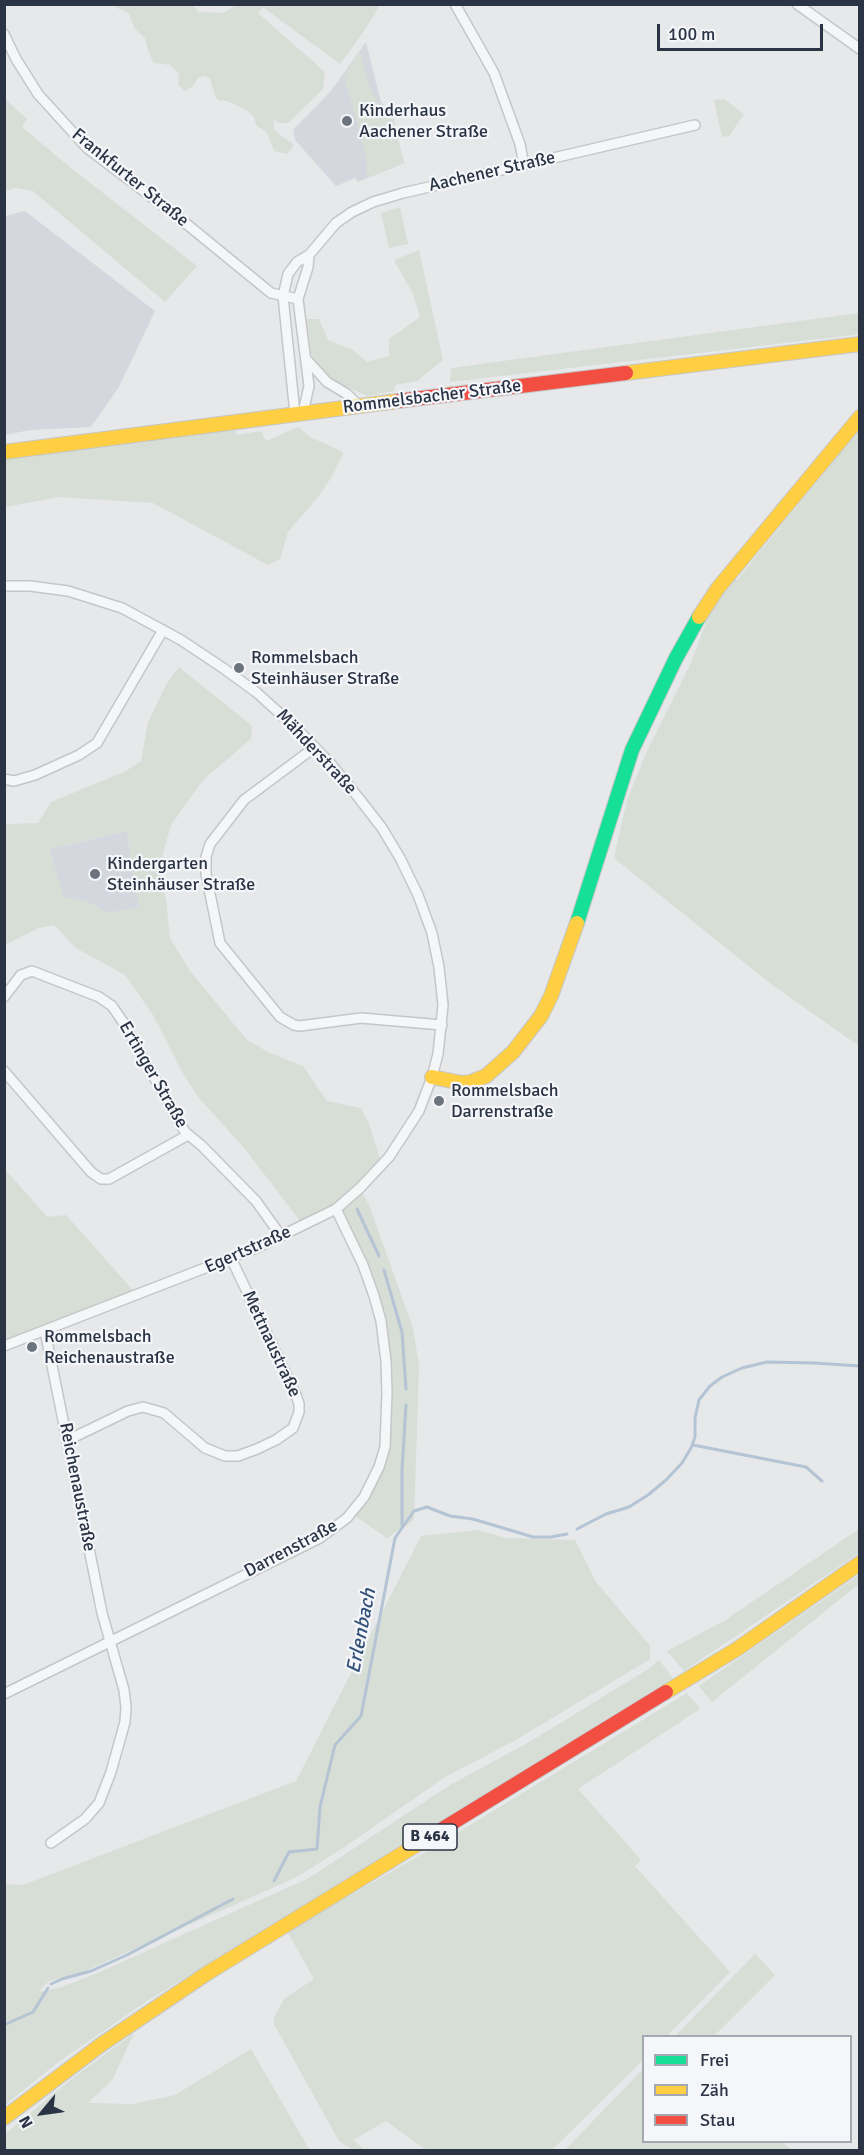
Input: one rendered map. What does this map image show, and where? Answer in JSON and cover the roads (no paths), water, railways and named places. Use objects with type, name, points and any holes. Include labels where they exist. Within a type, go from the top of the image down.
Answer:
[{"type":"main road","name":"Rommelsbacher Straße","points":[[4,452],[860,344]]},
{"type":"main road","points":[[432,1077],[462,1083],[486,1076],[513,1052],[541,1016],[564,963],[632,750],[690,631],[718,588],[860,417]]},
{"type":"main road","name":"B 464","points":[[4,2118],[102,2044],[206,1974],[737,1649],[860,1563]]},
{"type":"street","points":[[455,4],[494,73],[520,144],[524,165]]},
{"type":"street","points":[[797,4],[860,49]]},
{"type":"street","name":"Frankfurter Straße","points":[[4,34],[16,59],[38,94],[87,148],[272,293],[298,299]]},
{"type":"street","name":"Aachener Straße","points":[[283,296],[288,274],[297,262],[309,255],[336,223],[359,208],[403,193],[695,125]]},
{"type":"street","name":"Aachener Straße","points":[[298,299],[308,267],[309,255]]},
{"type":"street","points":[[283,296],[299,414]]},
{"type":"street","points":[[298,299],[309,386],[299,414]]},
{"type":"street","points":[[306,358],[327,382],[347,394],[359,406]]},
{"type":"street","name":"Mähderstraße","points":[[4,586],[41,587],[79,594],[122,608],[163,630],[243,682],[315,747],[346,782],[381,828],[400,858],[423,907],[435,944],[442,990],[442,1025],[440,1047],[432,1077]]},
{"type":"street","points":[[4,779],[14,781],[35,775],[72,759],[97,743],[163,630]]},
{"type":"street","points":[[315,747],[244,800],[210,844],[206,857],[206,874],[220,943],[280,1017],[294,1025],[361,1018],[442,1025]]},
{"type":"street","name":"Ertinger Straße","points":[[4,997],[21,975],[32,971],[107,1002],[120,1016],[188,1135],[201,1145],[256,1201],[281,1236]]},
{"type":"street","points":[[4,1071],[91,1173],[101,1179],[109,1179],[188,1135]]},
{"type":"street","name":"Egertstraße","points":[[4,1346],[231,1258],[336,1209],[372,1176],[395,1149],[419,1111],[432,1077]]},
{"type":"street","name":"Darrenstraße","points":[[5,1690],[109,1642],[320,1538],[352,1514],[371,1487],[385,1447],[387,1393],[381,1321],[366,1272],[336,1209]]},
{"type":"street","name":"Mettnaustraße","points":[[68,1440],[128,1411],[143,1407],[164,1413],[205,1448],[225,1456],[238,1456],[258,1449],[293,1428],[299,1412],[296,1395],[231,1258]]},
{"type":"street","name":"Reichenaustraße","points":[[45,1331],[109,1642],[124,1690],[126,1707],[125,1722],[104,1795],[93,1811],[51,1843]]},
{"type":"waterway","points":[[357,1209],[379,1256]]},
{"type":"waterway","points":[[384,1270],[402,1332],[406,1389]]},
{"type":"waterway","name":"Erlenbach","points":[[577,1529],[606,1514],[629,1507],[666,1480],[682,1463],[691,1448],[695,1437],[695,1418],[699,1400],[710,1386],[722,1377],[742,1368],[767,1362],[860,1366]]},
{"type":"waterway","points":[[402,1525],[402,1470],[406,1405]]},
{"type":"waterway","points":[[693,1445],[806,1467],[822,1481]]},
{"type":"waterway","name":"Erlenbach","points":[[274,1881],[289,1852],[317,1849],[320,1807],[335,1745],[361,1716],[395,1538],[414,1511],[427,1507],[450,1516],[473,1519],[533,1537],[567,1534]]},
{"type":"waterway","name":"Erlenbach","points":[[51,1984],[91,1971],[127,1955],[233,1899]]},
{"type":"waterway","name":"Erlenbach","points":[[4,2025],[33,2012],[48,1988]]},
{"type":"place","name":"Kinderhaus Aachener Straße","points":[[347,121]]},
{"type":"place","name":"Rommelsbach Steinhäuser Straße","points":[[239,668]]},
{"type":"place","name":"Kindergarten Steinhäuser Straße","points":[[95,874]]},
{"type":"place","name":"Rommelsbach Darrenstraße","points":[[439,1101]]},
{"type":"place","name":"Rommelsbach Reichenaustraße","points":[[32,1347]]}]
